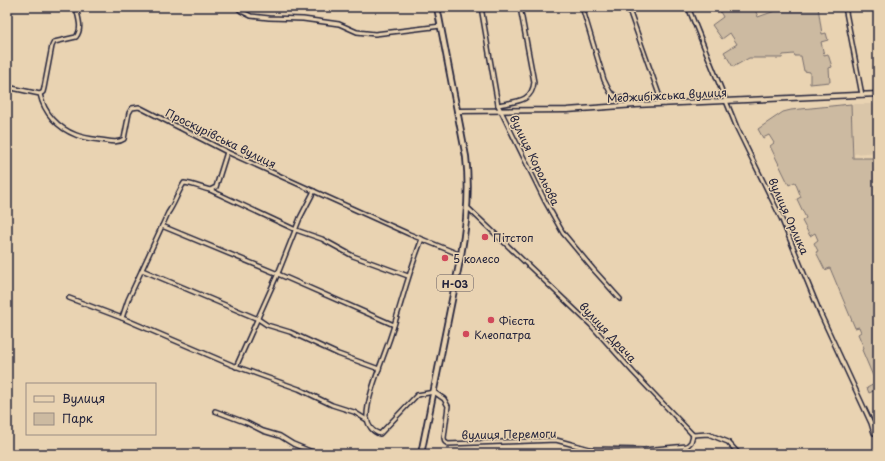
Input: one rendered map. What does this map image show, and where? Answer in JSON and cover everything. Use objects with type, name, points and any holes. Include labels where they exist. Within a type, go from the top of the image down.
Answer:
[{"type":"main road","name":"Н-03","points":[[421,454],[461,255],[467,207],[468,177],[437,7]]},
{"type":"main road","name":"Меджибіжська вулиця","points":[[457,111],[567,110],[878,94]]},
{"type":"street","points":[[7,87],[40,94],[43,92],[54,42],[76,37],[79,33],[80,27],[76,7]]},
{"type":"street","points":[[237,7],[241,11],[251,16],[303,19],[339,24],[357,32],[375,34],[441,26]]},
{"type":"street","name":"вулиця Корольова","points":[[481,7],[498,105],[545,201],[563,233],[620,298]]},
{"type":"street","points":[[498,105],[524,99],[530,95],[533,89],[534,82],[520,7]]},
{"type":"street","points":[[628,7],[661,100],[665,105]]},
{"type":"street","name":"вулиця Орлика","points":[[688,7],[737,128],[782,220],[821,315],[871,423],[874,433]]},
{"type":"street","points":[[845,7],[862,95]]},
{"type":"street","points":[[583,10],[604,80],[610,92],[617,97],[628,99],[635,106]]},
{"type":"street","name":"Проскурівська вулиця","points":[[40,94],[46,112],[64,129],[77,136],[120,142],[124,139],[129,113],[132,108],[139,107],[227,152],[409,234],[461,255]]},
{"type":"street","points":[[210,190],[216,187],[227,152]]},
{"type":"street","points":[[122,318],[128,300],[168,212],[174,204],[177,194],[184,183],[210,190],[296,230],[322,239],[353,256],[408,276]]},
{"type":"street","points":[[236,367],[278,274],[300,218],[314,191]]},
{"type":"street","name":"вулиця Драча","points":[[467,207],[591,324],[633,372],[693,435]]},
{"type":"street","points":[[162,226],[278,274],[394,325]]},
{"type":"street","points":[[422,239],[408,276],[380,368],[367,412],[367,420],[375,432],[380,434],[417,395],[434,392]]},
{"type":"street","points":[[142,270],[267,325],[306,339],[338,354],[380,368]]},
{"type":"street","points":[[69,298],[122,318],[236,367],[299,389],[332,405],[354,412],[367,420]]},
{"type":"street","name":"вулиця Перемоги","points":[[434,392],[446,402],[448,406],[444,438],[445,442],[448,444],[556,440],[589,448],[644,450],[687,446],[691,442],[693,435]]},
{"type":"street","points":[[215,411],[247,422],[263,431],[280,436],[293,444],[317,454]]},
{"type":"street","points":[[693,435],[708,434],[728,442],[739,454]]},
{"type":"shaded area","points":[[851,104],[878,104],[878,152],[854,154]]},
{"type":"green space","points":[[713,7],[754,7],[758,17],[786,7],[818,7],[822,34],[826,33],[828,40],[821,42],[824,55],[828,54],[832,67],[829,68],[830,82],[810,84],[810,72],[804,71],[801,56],[795,56],[794,54],[783,55],[782,58],[749,58],[733,67],[724,52],[737,44],[730,33],[722,39],[712,25],[723,17],[718,8],[715,10]]},
{"type":"green space","points":[[851,104],[853,158],[878,158],[878,378],[877,374],[873,376],[862,350],[864,348],[858,334],[861,332],[859,327],[855,328],[830,268],[825,270],[816,252],[818,251],[814,243],[818,240],[815,233],[810,236],[802,221],[806,218],[797,199],[801,197],[795,182],[789,185],[770,146],[774,143],[769,135],[763,138],[758,129],[783,112]]},
{"type":"green space","points":[[878,382],[878,389],[869,393],[867,388]]},
{"type":"place","name":"Пітстоп","points":[[485,237]]},
{"type":"place","name":"5 колесо","points":[[445,258]]},
{"type":"place","name":"Фієста","points":[[491,320]]},
{"type":"place","name":"Клеопатра","points":[[466,334]]}]
